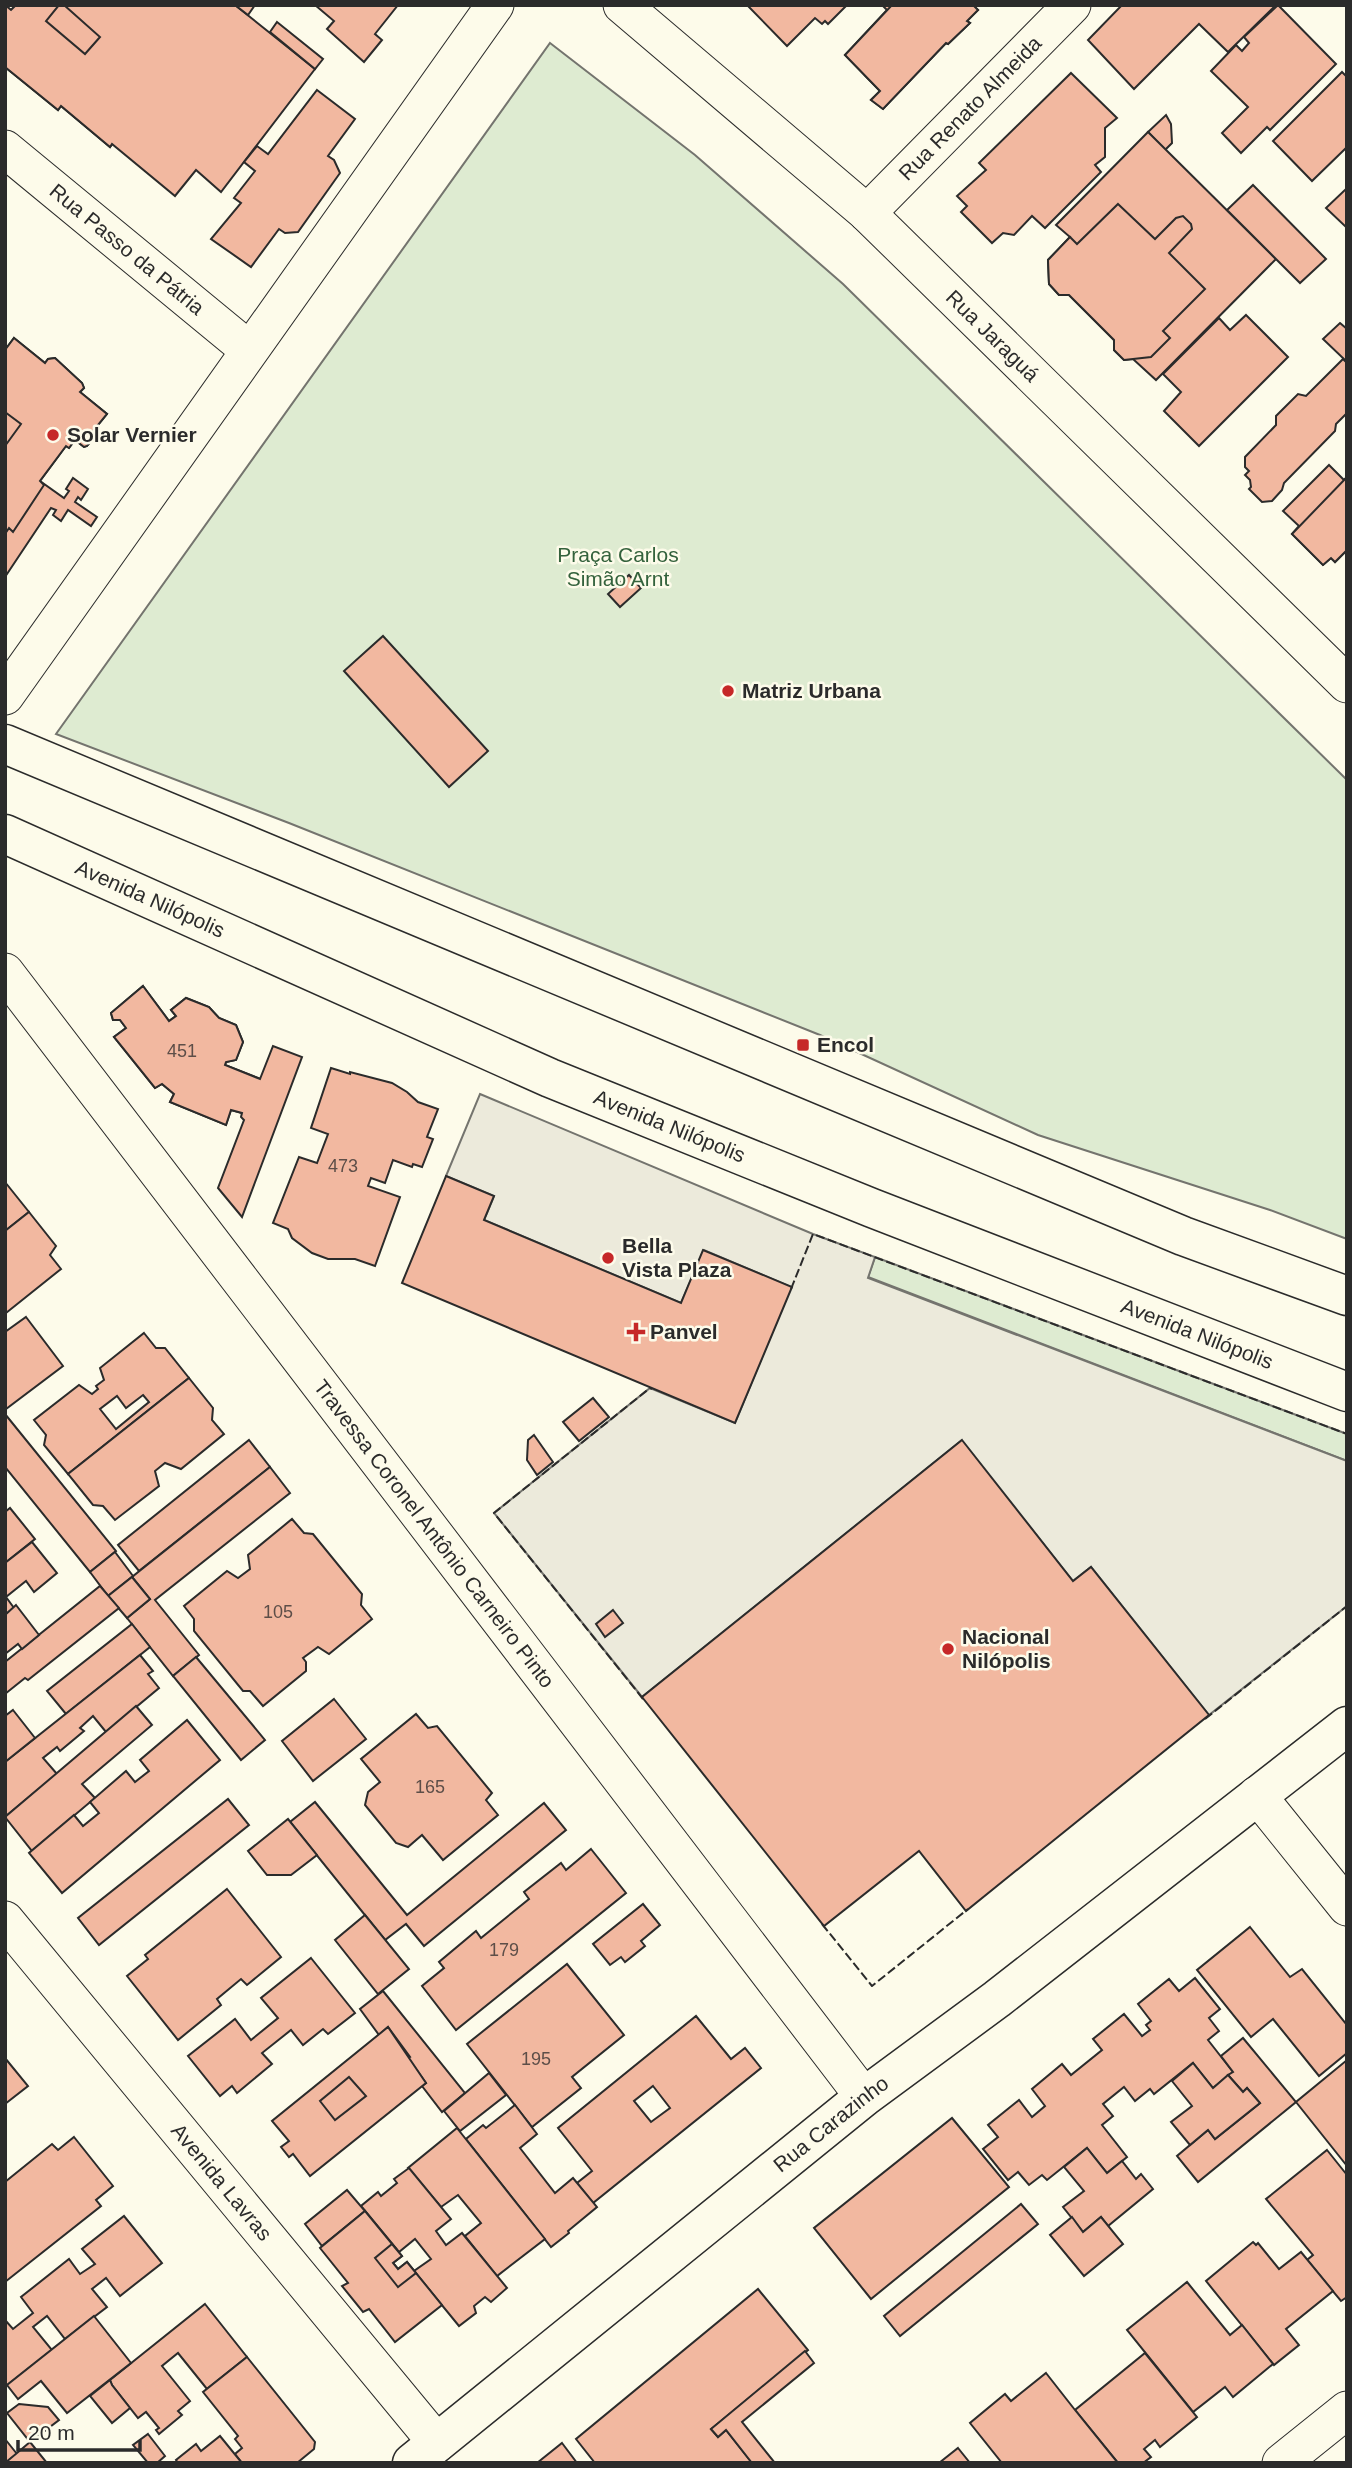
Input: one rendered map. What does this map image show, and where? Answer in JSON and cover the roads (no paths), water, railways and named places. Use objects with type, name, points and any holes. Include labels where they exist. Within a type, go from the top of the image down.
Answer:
[{"type":"main road","points":[[5,744],[1171,1231],[1347,1296]]},
{"type":"main road","name":"Avenida Nilópolis","points":[[5,834],[550,1078],[872,1208],[1347,1392]]},
{"type":"main road","name":"Rua Carazinho","points":[[425,2453],[864,2097],[997,1999],[1347,1726]]},
{"type":"street","points":[[5,696],[495,5]]},
{"type":"street","name":"Rua Jaraguá","points":[[622,5],[867,213],[1347,684]]},
{"type":"street","name":"Rua Renato Almeida","points":[[867,213],[1072,5]]},
{"type":"street","name":"Rua Passo da Pátria","points":[[5,149],[249,350]]},
{"type":"street","name":"Travessa Coronel Antônio Carneiro Pinto","points":[[5,972],[864,2097]]},
{"type":"street","points":[[1257,1795],[1347,1907]]},
{"type":"street","name":"Avenida Lavras","points":[[5,1920],[425,2453]]},
{"type":"street","points":[[1290,2460],[1347,2410]]},
{"type":"place","name":"Solar Vernier","points":[[53,435]]},
{"type":"place","name":"Matriz Urbana","points":[[728,691]]},
{"type":"place","name":"Encol","points":[[803,1045]]},
{"type":"place","name":"Bella Vista Plaza","points":[[608,1258]]},
{"type":"place","name":"Panvel","points":[[636,1332]]},
{"type":"place","name":"Nacional Nilópolis","points":[[948,1649]]},
{"type":"park label","name":"Praça Carlos Simão Arnt","points":[[618,567]]}]
